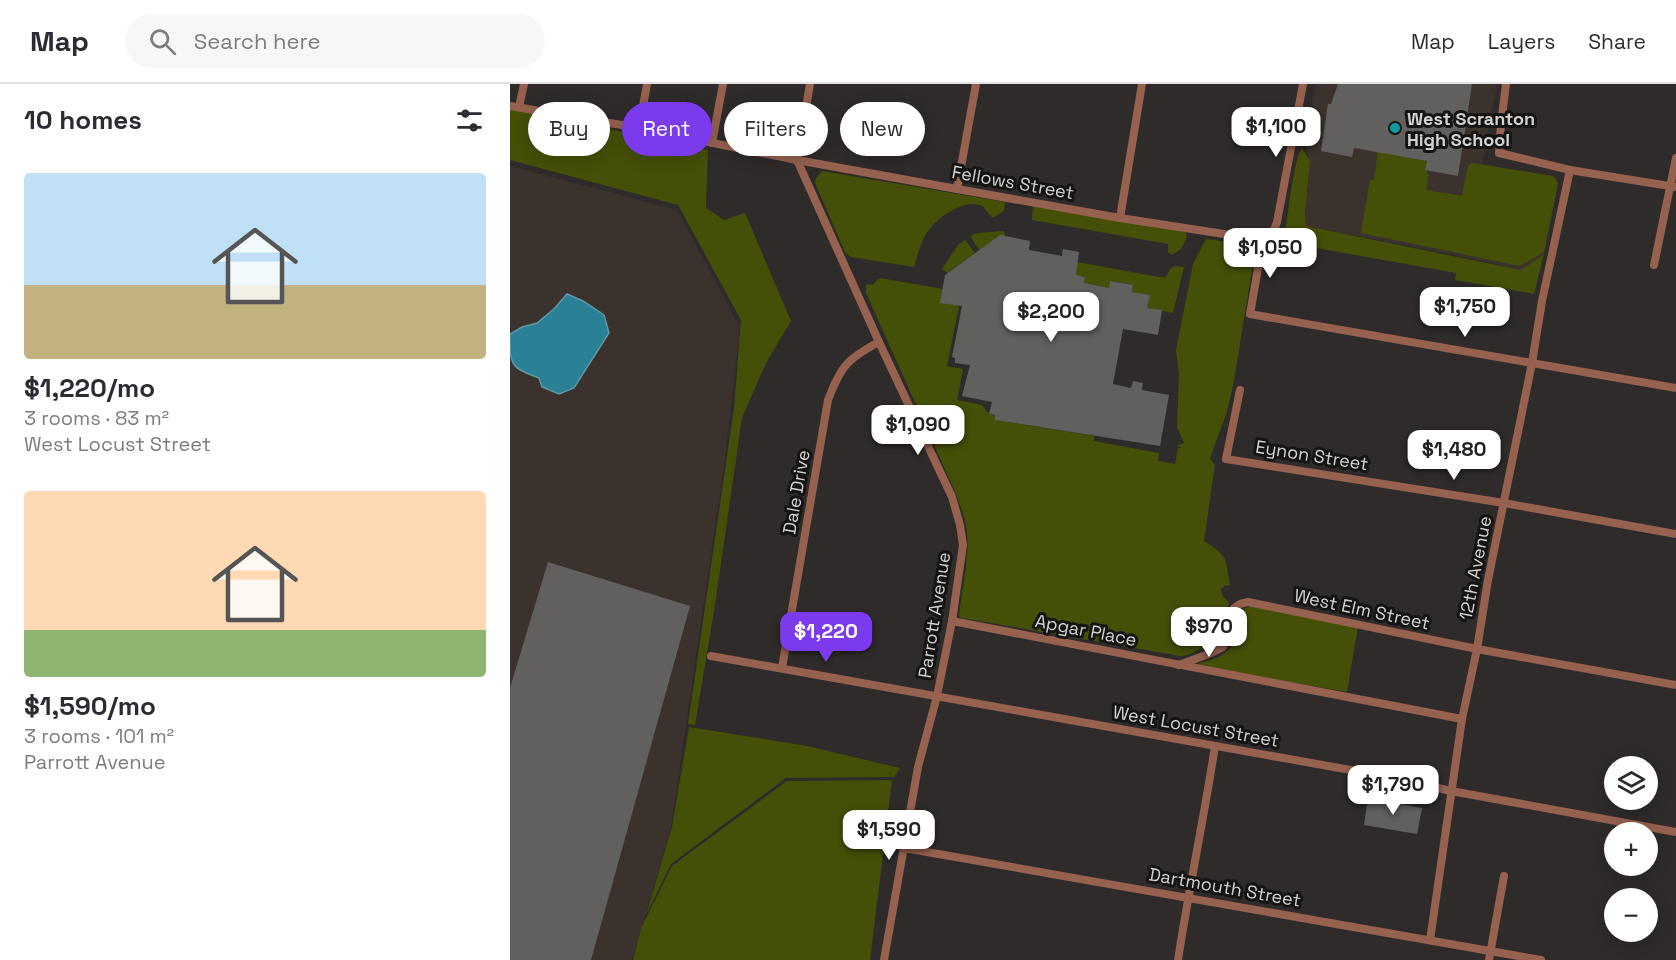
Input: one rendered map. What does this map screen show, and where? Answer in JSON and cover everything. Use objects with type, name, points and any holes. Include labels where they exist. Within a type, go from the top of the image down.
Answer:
[{"type":"street","points":[[515,107],[524,84]]},
{"type":"street","points":[[644,102],[647,84]]},
{"type":"street","points":[[712,143],[723,84]]},
{"type":"street","points":[[796,160],[810,84]]},
{"type":"street","points":[[957,189],[976,84]]},
{"type":"street","points":[[1119,218],[1142,84]]},
{"type":"street","points":[[1303,84],[1277,222],[1273,232],[1263,240],[1250,314],[1676,388]]},
{"type":"street","points":[[1506,84],[1499,153],[1570,170],[1673,187]]},
{"type":"street","name":"Fellows Street","points":[[515,107],[622,125]]},
{"type":"street","name":"Fellows Street","points":[[712,143],[1119,218],[1263,240]]},
{"type":"street","points":[[1654,265],[1673,187],[1676,158]]},
{"type":"street","name":"Parrott Avenue","points":[[796,160],[952,497],[963,545],[938,696],[918,767],[884,960]]},
{"type":"street","name":"12th Avenue","points":[[1430,940],[1462,719],[1532,363],[1542,301],[1570,170]]},
{"type":"street","name":"Dale Drive","points":[[782,668],[828,400],[837,378],[847,364],[857,354],[879,342]]},
{"type":"street","name":"Eynon Street","points":[[1240,390],[1226,459],[1504,503],[1676,534]]},
{"type":"street","name":"West Elm Street","points":[[1179,665],[1223,646],[1234,609],[1248,602],[1477,649],[1676,685]]},
{"type":"street","name":"Apgar Place","points":[[952,621],[1462,719]]},
{"type":"street","name":"West Locust Street","points":[[711,656],[1390,777],[1451,791],[1676,832]]},
{"type":"street","points":[[1178,960],[1187,897],[1215,747]]},
{"type":"street","name":"Dartmouth Street","points":[[904,848],[1430,940],[1490,956],[1540,960]]},
{"type":"street","points":[[1490,956],[1504,876]]},
{"type":"shaded area","points":[[1316,84],[1497,84],[1482,164],[1556,178],[1558,183],[1545,253],[1521,270],[1306,226],[1305,212],[1310,161],[1305,146]]},
{"type":"shaded area","points":[[510,166],[677,210],[740,328],[725,458],[671,827],[632,960],[510,960]]},
{"type":"green space","points":[[510,108],[528,112],[528,156],[610,156],[610,129],[622,132],[622,156],[708,156],[706,208],[724,220],[745,213],[791,321],[766,363],[742,418],[695,725],[688,724],[734,408],[741,320],[678,205],[510,160]]},
{"type":"green space","points":[[1302,148],[1310,161],[1305,212],[1306,226],[1521,270],[1544,254],[1534,294],[1455,280],[1456,273],[1288,243],[1284,238],[1293,177]]},
{"type":"green space","points":[[1378,152],[1427,161],[1425,170],[1429,174],[1426,190],[1462,196],[1468,166],[1472,163],[1553,176],[1558,183],[1544,252],[1520,266],[1361,233],[1370,180],[1374,180]]},
{"type":"green space","points":[[822,171],[1005,202],[1004,211],[993,218],[982,206],[973,204],[949,212],[934,224],[925,236],[914,267],[851,257],[845,252],[815,183]]},
{"type":"green space","points":[[1033,204],[1185,229],[1187,237],[1181,249],[1172,255],[1168,252],[1168,244],[1032,220]]},
{"type":"green space","points":[[1004,231],[1005,236],[979,250],[970,236],[977,233]]},
{"type":"green space","points":[[1207,239],[1256,246],[1233,386],[1226,415],[1210,458],[1215,465],[1204,541],[1222,555],[1230,585],[1221,589],[1229,602],[1219,637],[1207,646],[1180,656],[962,618],[959,616],[967,546],[964,517],[956,494],[866,293],[866,285],[873,285],[880,278],[943,289],[959,306],[947,366],[963,369],[957,400],[982,405],[989,414],[995,416],[995,420],[1094,436],[1094,441],[1159,453],[1158,461],[1175,464],[1178,448],[1183,448],[1176,446],[1184,443],[1177,427],[1179,374],[1176,350],[1193,264]]},
{"type":"green space","points":[[965,240],[975,253],[947,273],[942,269],[958,245]]},
{"type":"green space","points":[[1077,262],[1159,277],[1166,277],[1170,269],[1175,266],[1184,267],[1173,313],[1147,308],[1149,295],[1132,292],[1133,285],[1111,281],[1109,288],[1084,283],[1085,277],[1076,275]]},
{"type":"green space","points":[[1252,606],[1358,627],[1347,692],[1194,665],[1227,652],[1238,632],[1243,609]]},
{"type":"green space","points":[[689,727],[807,746],[900,768],[894,777],[786,778],[671,864],[646,915],[672,827]]},
{"type":"green space","points":[[892,780],[870,960],[633,960],[642,926],[672,866],[787,781]]},
{"type":"water","points":[[567,294],[583,301],[604,315],[609,333],[574,388],[559,394],[542,387],[539,378],[517,368],[510,353],[510,334],[522,327],[537,323]]},
{"type":"building","name":"West Scranton High School","points":[[1338,84],[1472,84],[1458,176],[1425,170],[1427,161],[1354,148],[1352,157],[1321,151],[1328,104],[1331,104]]},
{"type":"building","points":[[1000,235],[1030,241],[1029,250],[1062,256],[1063,249],[1079,252],[1076,275],[1085,277],[1084,283],[1109,288],[1110,281],[1133,285],[1132,292],[1150,295],[1147,308],[1162,310],[1158,335],[1123,329],[1113,384],[1131,388],[1133,381],[1143,383],[1142,390],[1169,395],[1160,446],[995,420],[995,415],[989,414],[992,402],[962,396],[970,365],[955,363],[955,358],[952,357],[962,306],[940,303],[945,275]]},
{"type":"building","points":[[548,562],[690,606],[591,960],[510,960],[510,688]]},
{"type":"building","points":[[1368,798],[1422,808],[1417,834],[1364,825]]},
{"type":"place","name":"West Scranton High School","points":[[1395,128]]}]
